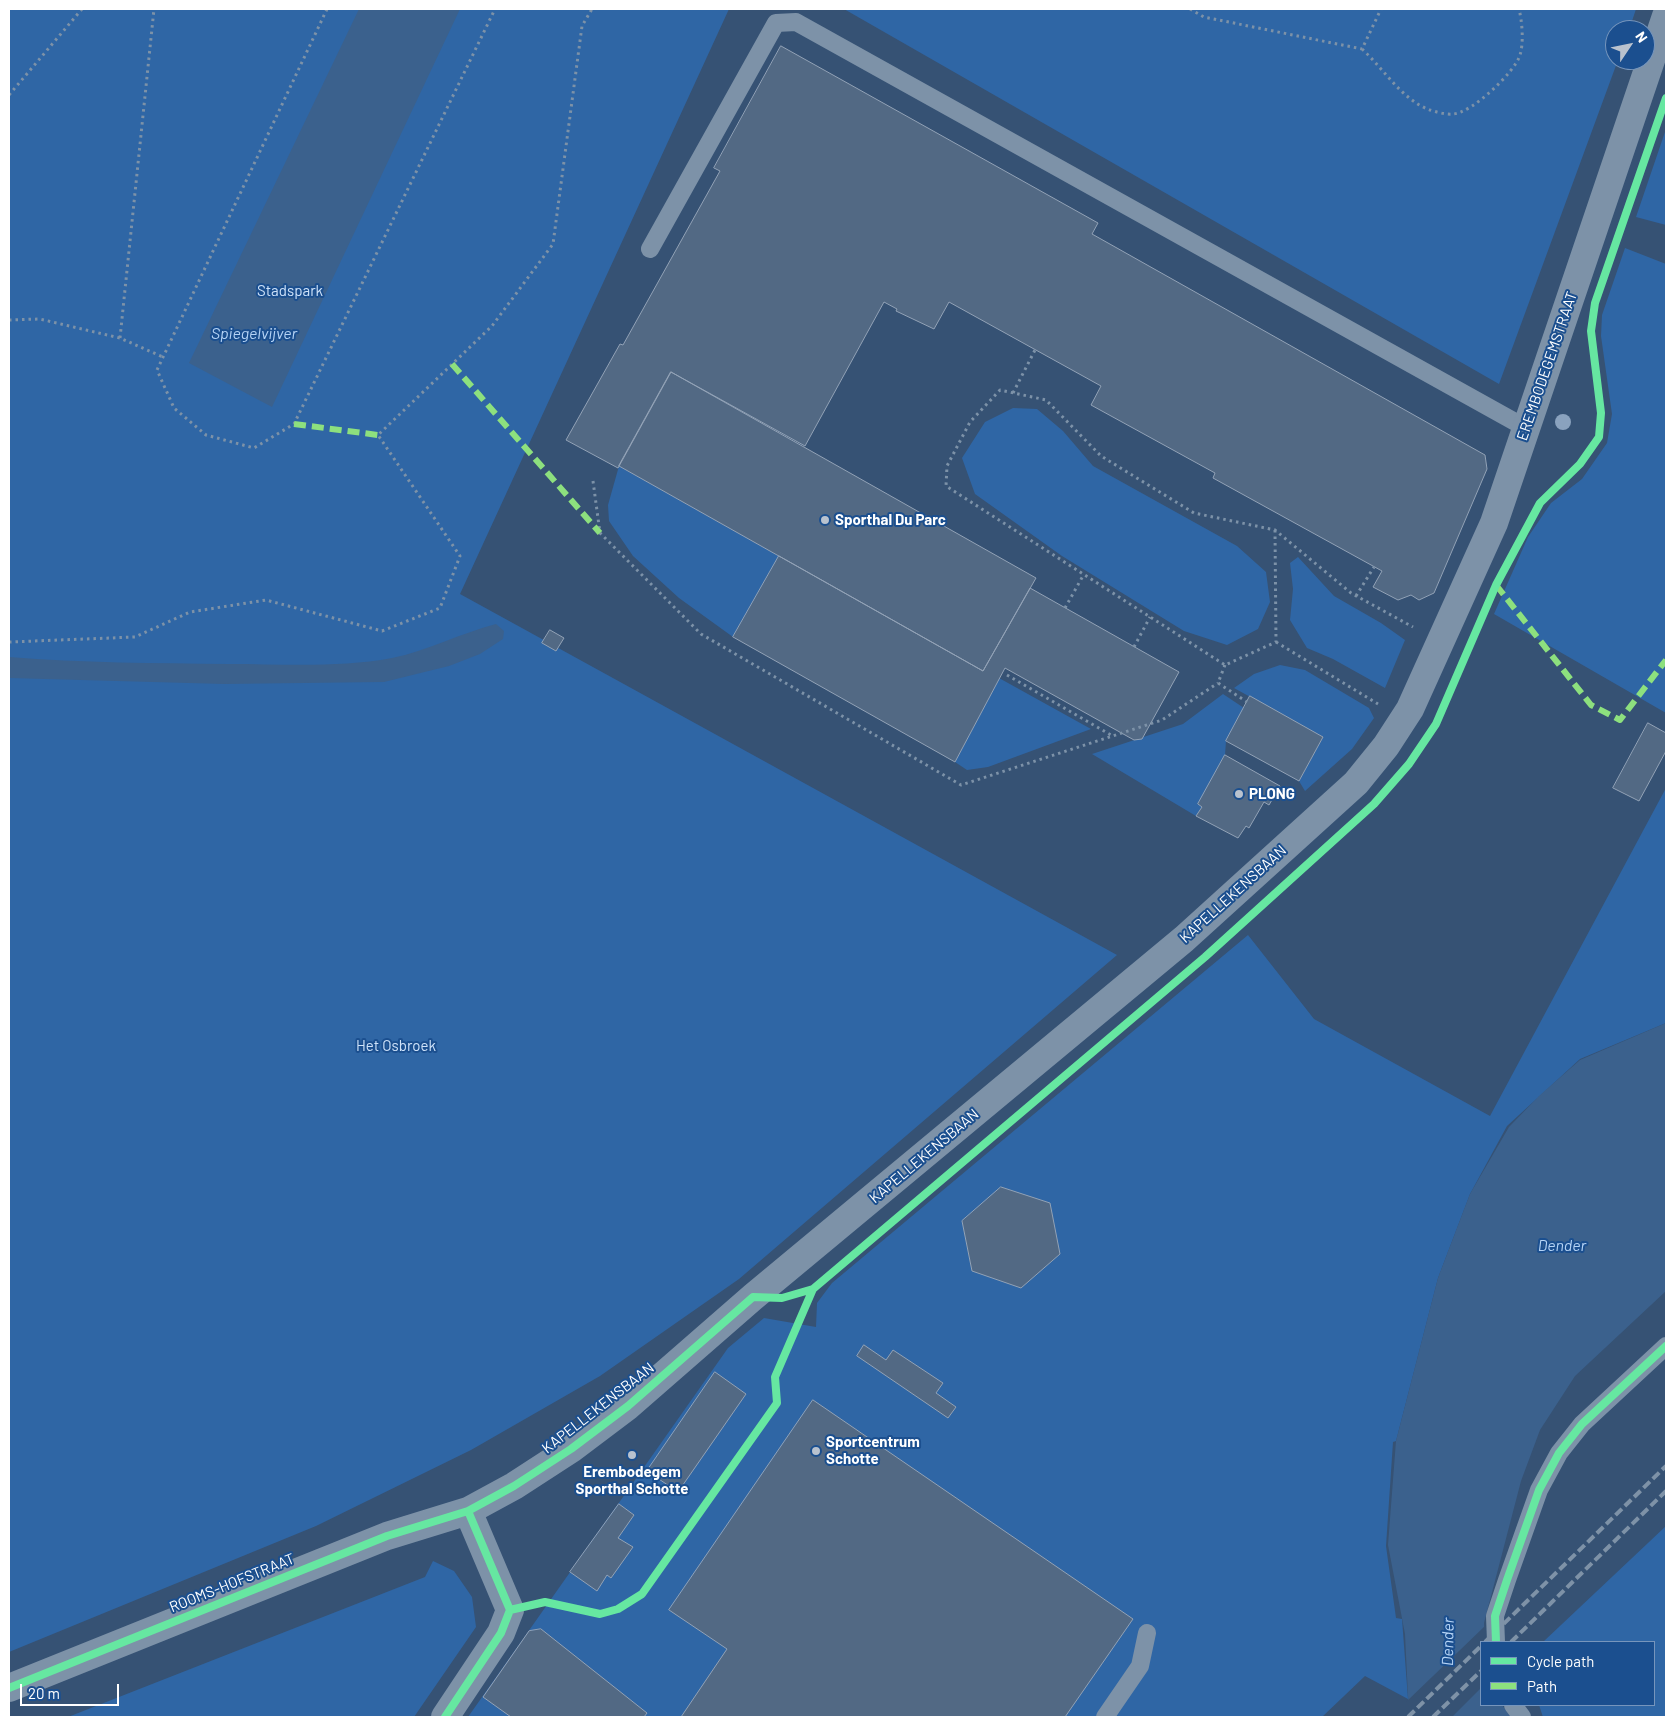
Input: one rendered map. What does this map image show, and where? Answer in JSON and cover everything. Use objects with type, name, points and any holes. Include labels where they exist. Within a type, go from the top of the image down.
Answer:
[{"type":"street","name":"EREMBODEGEMSTRAAT","points":[[1407,714],[1494,523],[1666,16]]},
{"type":"street","name":"KAPELLEKENSBAAN","points":[[468,1510],[514,1486],[572,1449],[628,1406],[753,1297],[1184,939],[1356,783],[1386,746],[1407,714]]},
{"type":"street","name":"ROOMS-HOFSTRAAT","points":[[9,1688],[387,1536],[468,1510]]},
{"type":"street","points":[[445,1717],[501,1633],[510,1610],[468,1510]]},
{"type":"lane","points":[[650,249],[776,23],[796,22],[1526,428]]},
{"type":"lane","points":[[1496,1641],[1495,1616],[1507,1580],[1539,1490],[1559,1452],[1582,1424],[1666,1346]]},
{"type":"lane","points":[[1105,1717],[1140,1666],[1147,1633]]},
{"type":"path","points":[[9,95],[82,9]]},
{"type":"path","points":[[120,338],[154,9]]},
{"type":"path","points":[[327,9],[157,370],[174,408],[206,436],[254,448],[294,424],[495,9]]},
{"type":"path","points":[[9,642],[135,637],[190,612],[266,600],[382,630],[440,608],[460,556],[378,435],[492,326],[553,244],[582,26],[592,9]]},
{"type":"path","points":[[1190,9],[1204,17],[1362,49],[1406,95],[1429,110],[1454,114],[1474,105],[1493,89],[1520,55],[1519,9]]},
{"type":"path","points":[[1362,49],[1381,9]]},
{"type":"path","points":[[9,320],[40,319],[120,338],[163,356]]},
{"type":"path","points":[[1013,393],[1035,350]]},
{"type":"path","points":[[1225,665],[946,486],[947,466],[970,422],[1000,390],[1046,400],[1102,456],[1194,513],[1275,530],[1356,596],[1440,642]]},
{"type":"path","points":[[593,481],[600,533],[701,634],[961,785],[1162,720],[1218,683],[1225,665],[1276,642]]},
{"type":"path","points":[[1275,530],[1276,642]]},
{"type":"path","points":[[1356,596],[1374,567]]},
{"type":"path","points":[[1066,608],[1084,574]]},
{"type":"path","points":[[1134,647],[1150,617]]},
{"type":"path","points":[[1276,642],[1407,714]]},
{"type":"path","points":[[1007,675],[1112,735]]},
{"type":"path","points":[[1218,683],[1247,702]]},
{"type":"green space","name":"Het Osbroek","points":[[9,9],[729,9],[460,594],[1117,955],[739,1279],[600,1376],[471,1450],[316,1526],[9,1652]]},
{"type":"green space","points":[[844,9],[1636,9],[1632,20],[1605,20],[1605,70],[1614,70],[1499,384]]},
{"type":"green space","points":[[1666,129],[1666,225],[1636,217]]},
{"type":"green space","points":[[1625,248],[1666,264],[1666,713],[1494,614],[1528,537],[1551,503],[1582,479],[1607,443],[1612,414],[1601,336],[1602,315]]},
{"type":"green space","points":[[1013,408],[1037,409],[1063,431],[1093,466],[1237,546],[1266,572],[1270,602],[1258,629],[1227,645],[1184,631],[1062,556],[975,494],[962,458],[985,422]]},
{"type":"green space","points":[[619,466],[779,556],[733,637],[679,598],[633,556],[609,521],[608,505]]},
{"type":"green space","points":[[1298,557],[1334,596],[1381,623],[1405,640],[1385,688],[1333,659],[1307,648],[1290,620],[1293,589],[1290,563]]},
{"type":"green space","points":[[1280,665],[1305,670],[1369,708],[1374,718],[1352,749],[1305,791],[1299,781],[1323,737],[1234,688],[1254,674]]},
{"type":"green space","points":[[999,678],[1091,729],[988,767],[967,770],[955,762]]},
{"type":"green space","points":[[1223,694],[1244,708],[1226,741],[1225,755],[1199,804],[1202,807],[1196,816],[1092,754],[1183,724]]},
{"type":"green space","points":[[1666,788],[1666,1023],[1580,1059],[1507,1126],[1470,1194],[1438,1278],[1396,1441],[1393,1442],[1386,1546],[1396,1618],[1402,1619],[1408,1699],[1365,1676],[1322,1717],[468,1717],[728,1348],[764,1318],[816,1327],[817,1303],[832,1283],[1248,935],[1314,1019],[1490,1116]]},
{"type":"green space","points":[[1666,1526],[1666,1717],[1543,1717],[1539,1706],[1655,1706],[1655,1641],[1544,1641]]},
{"type":"green space","points":[[433,1561],[454,1571],[472,1597],[476,1627],[414,1717],[68,1717],[425,1577]]},
{"type":"water","name":"Spiegelvijver","points":[[359,9],[460,9],[272,407],[189,363]]},
{"type":"water","points":[[496,624],[504,631],[503,639],[480,654],[449,666],[384,682],[224,684],[9,678],[9,657],[119,662],[290,665],[372,661],[405,655]]},
{"type":"water","name":"Dender","points":[[1666,1023],[1666,1291],[1575,1376],[1540,1430],[1521,1481],[1484,1623],[1485,1641],[1480,1641],[1480,1706],[1503,1706],[1511,1717],[1409,1717],[1405,1634],[1388,1545],[1396,1441],[1438,1278],[1470,1194],[1509,1127],[1539,1096],[1580,1060]]},
{"type":"pier","points":[[1486,1625],[1488,1641],[1480,1641],[1480,1689],[1452,1717],[1406,1717],[1406,1702]]},
{"type":"building","points":[[781,46],[1098,223],[1092,234],[1485,455],[1487,469],[1434,593],[1419,600],[1411,595],[1398,600],[1373,587],[1382,571],[1213,478],[1215,473],[1091,405],[1101,386],[949,302],[934,329],[896,311],[897,309],[884,302],[805,446],[671,372],[618,468],[566,440],[620,344],[623,345],[720,171],[714,168]]},
{"type":"building","points":[[671,372],[1036,578],[983,671],[619,466]]},
{"type":"building","points":[[779,556],[983,671],[1030,588],[1179,672],[1142,739],[1134,740],[1005,668],[955,762],[733,637]]},
{"type":"building","points":[[550,630],[564,638],[556,651],[542,643]]},
{"type":"building","points":[[1250,696],[1323,737],[1299,781],[1226,741]]},
{"type":"building","points":[[1648,723],[1666,733],[1666,751],[1639,801],[1613,788]]},
{"type":"building","name":"PLONG","points":[[1225,755],[1280,786],[1269,805],[1264,802],[1249,828],[1246,826],[1238,838],[1196,816],[1202,807],[1198,804]]},
{"type":"building","points":[[1001,1187],[1050,1203],[1060,1254],[1021,1288],[972,1271],[962,1221]]},
{"type":"building","points":[[864,1345],[886,1360],[893,1350],[943,1383],[936,1393],[956,1407],[948,1418],[857,1356]]},
{"type":"building","points":[[715,1372],[746,1394],[678,1492],[647,1471]]},
{"type":"building","points":[[813,1400],[1133,1619],[1065,1717],[681,1717],[727,1649],[669,1610]]},
{"type":"building","points":[[619,1504],[634,1515],[618,1538],[633,1547],[611,1578],[607,1575],[597,1591],[570,1572]]},
{"type":"building","points":[[541,1629],[647,1713],[644,1717],[511,1717],[483,1697],[529,1631]]},
{"type":"railway","points":[[1486,1641],[1666,1466]]},
{"type":"railway","points":[[1512,1641],[1666,1491]]},
{"type":"railway","points":[[1408,1717],[1480,1647]]},
{"type":"railway","points":[[1433,1717],[1480,1672]]},
{"type":"marked path","points":[[452,364],[600,533]]},
{"type":"marked path","points":[[294,424],[378,435]]},
{"type":"marked path","points":[[1496,585],[1591,705],[1620,720],[1666,660]]},
{"type":"cycle path","points":[[9,1688],[387,1536],[468,1511],[514,1486],[571,1449],[628,1406],[753,1297],[782,1298],[813,1289],[1205,957],[1374,804],[1409,764],[1436,724],[1496,585],[1540,503],[1580,464],[1599,437],[1601,413],[1591,331],[1595,303],[1666,98]]},
{"type":"cycle path","points":[[510,1610],[545,1602],[600,1614],[618,1609],[642,1594],[777,1403],[775,1377],[813,1289]]},
{"type":"cycle path","points":[[1496,1641],[1495,1616],[1507,1580],[1539,1490],[1559,1453],[1582,1424],[1666,1346]]},
{"type":"cycle path","points":[[445,1717],[501,1633],[510,1610],[468,1511]]},
{"type":"place","name":"Sporthal Du Parc","points":[[825,520]]},
{"type":"place","name":"PLONG","points":[[1239,794]]},
{"type":"place","name":"Sportcentrum Schotte","points":[[816,1451]]},
{"type":"place","name":"Erembodegem Sporthal Schotte","points":[[632,1455]]},
{"type":"park label","name":"Stadspark","points":[[290,291]]}]
